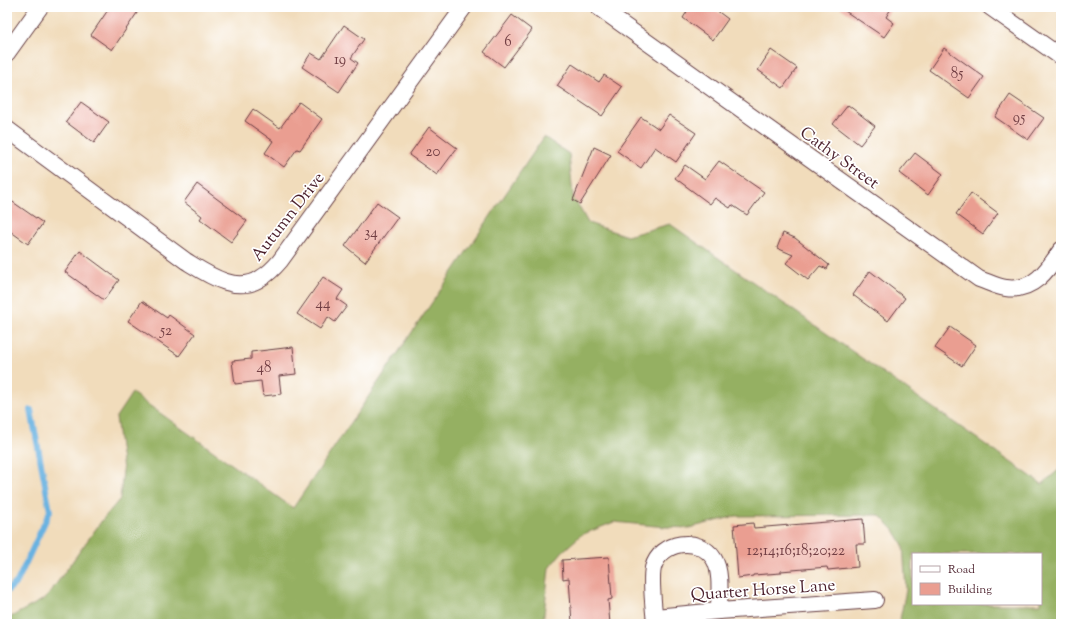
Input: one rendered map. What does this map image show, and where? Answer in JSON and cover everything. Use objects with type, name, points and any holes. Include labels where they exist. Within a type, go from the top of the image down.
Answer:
[{"type":"street","points":[[7,53],[40,7]]},
{"type":"street","name":"Autumn Drive","points":[[7,129],[186,261],[222,281],[234,284],[248,284],[260,280],[280,261],[464,7]]},
{"type":"street","name":"Cathy Street","points":[[598,7],[979,279],[1006,288],[1021,288],[1035,282],[1054,261],[1061,250]]},
{"type":"street","points":[[990,7],[1061,57]]},
{"type":"street","points":[[655,620],[652,580],[653,568],[658,558],[665,550],[675,545],[686,544],[697,546],[706,551],[714,559],[718,569],[719,611]]},
{"type":"street","name":"Quarter Horse Lane","points":[[655,620],[719,611],[875,600]]},
{"type":"green space","points":[[544,137],[569,154],[573,196],[588,223],[627,236],[670,224],[1042,484],[1061,468],[1061,624],[899,624],[906,590],[903,545],[894,530],[879,515],[736,516],[689,528],[614,522],[581,535],[562,552],[549,568],[543,624],[7,624],[7,619],[46,598],[103,519],[120,499],[123,470],[116,417],[132,393],[293,508]]},
{"type":"building","points":[[110,7],[141,7],[112,50],[91,35]]},
{"type":"building","points":[[690,7],[712,7],[728,19],[713,40],[683,18]]},
{"type":"building","points":[[839,7],[892,7],[886,17],[894,23],[884,37]]},
{"type":"building","points":[[512,15],[532,30],[504,67],[484,52]]},
{"type":"building","points":[[344,25],[364,39],[351,58],[358,63],[339,92],[302,67],[311,53],[321,59]]},
{"type":"building","points":[[944,48],[984,77],[969,98],[929,70]]},
{"type":"building","points":[[771,50],[797,68],[783,88],[758,70]]},
{"type":"building","points":[[572,64],[599,82],[604,75],[622,87],[602,116],[557,86]]},
{"type":"building","points":[[1010,95],[1044,118],[1028,140],[995,117]]},
{"type":"building","points":[[81,102],[109,122],[94,143],[66,122]]},
{"type":"building","points":[[299,102],[322,119],[300,150],[297,149],[284,167],[265,153],[273,141],[245,121],[253,109],[280,128]]},
{"type":"building","points":[[848,105],[875,126],[860,145],[833,124]]},
{"type":"building","points":[[669,115],[696,133],[676,162],[655,147],[641,168],[617,151],[641,117],[659,129]]},
{"type":"building","points":[[429,127],[457,148],[437,175],[409,155]]},
{"type":"building","points":[[594,147],[611,155],[580,204],[573,200]]},
{"type":"building","points":[[915,153],[943,174],[928,195],[899,173]]},
{"type":"building","points":[[719,161],[764,192],[747,215],[732,205],[730,208],[715,198],[710,204],[675,178],[685,165],[705,179]]},
{"type":"building","points":[[197,184],[247,221],[231,242],[200,219],[202,216],[184,202]]},
{"type":"building","points":[[971,193],[998,213],[983,234],[956,214]]},
{"type":"building","points":[[7,198],[43,223],[28,244],[7,229]]},
{"type":"building","points":[[377,202],[398,217],[365,262],[345,246]]},
{"type":"building","points":[[783,233],[795,238],[829,265],[827,269],[820,266],[808,280],[786,263],[793,255],[777,248]]},
{"type":"building","points":[[80,251],[119,280],[104,300],[65,272]]},
{"type":"building","points":[[870,271],[905,298],[888,321],[853,295]]},
{"type":"building","points":[[323,277],[343,290],[337,299],[347,306],[335,322],[328,317],[320,329],[297,314]]},
{"type":"building","points":[[142,301],[167,318],[169,315],[195,334],[179,356],[128,321]]},
{"type":"building","points":[[950,327],[976,345],[962,366],[935,348]]},
{"type":"building","points":[[293,347],[296,374],[279,376],[281,394],[263,396],[261,381],[235,384],[232,361],[251,359],[251,352]]},
{"type":"building","points":[[863,519],[865,544],[856,544],[858,567],[828,570],[827,567],[781,571],[781,573],[753,575],[738,578],[734,525],[753,523],[754,528]]},
{"type":"building","points":[[609,557],[612,599],[608,600],[610,624],[572,624],[569,578],[563,579],[562,560]]},
{"type":"waterway","points":[[7,591],[17,582],[50,511],[31,410]]}]
